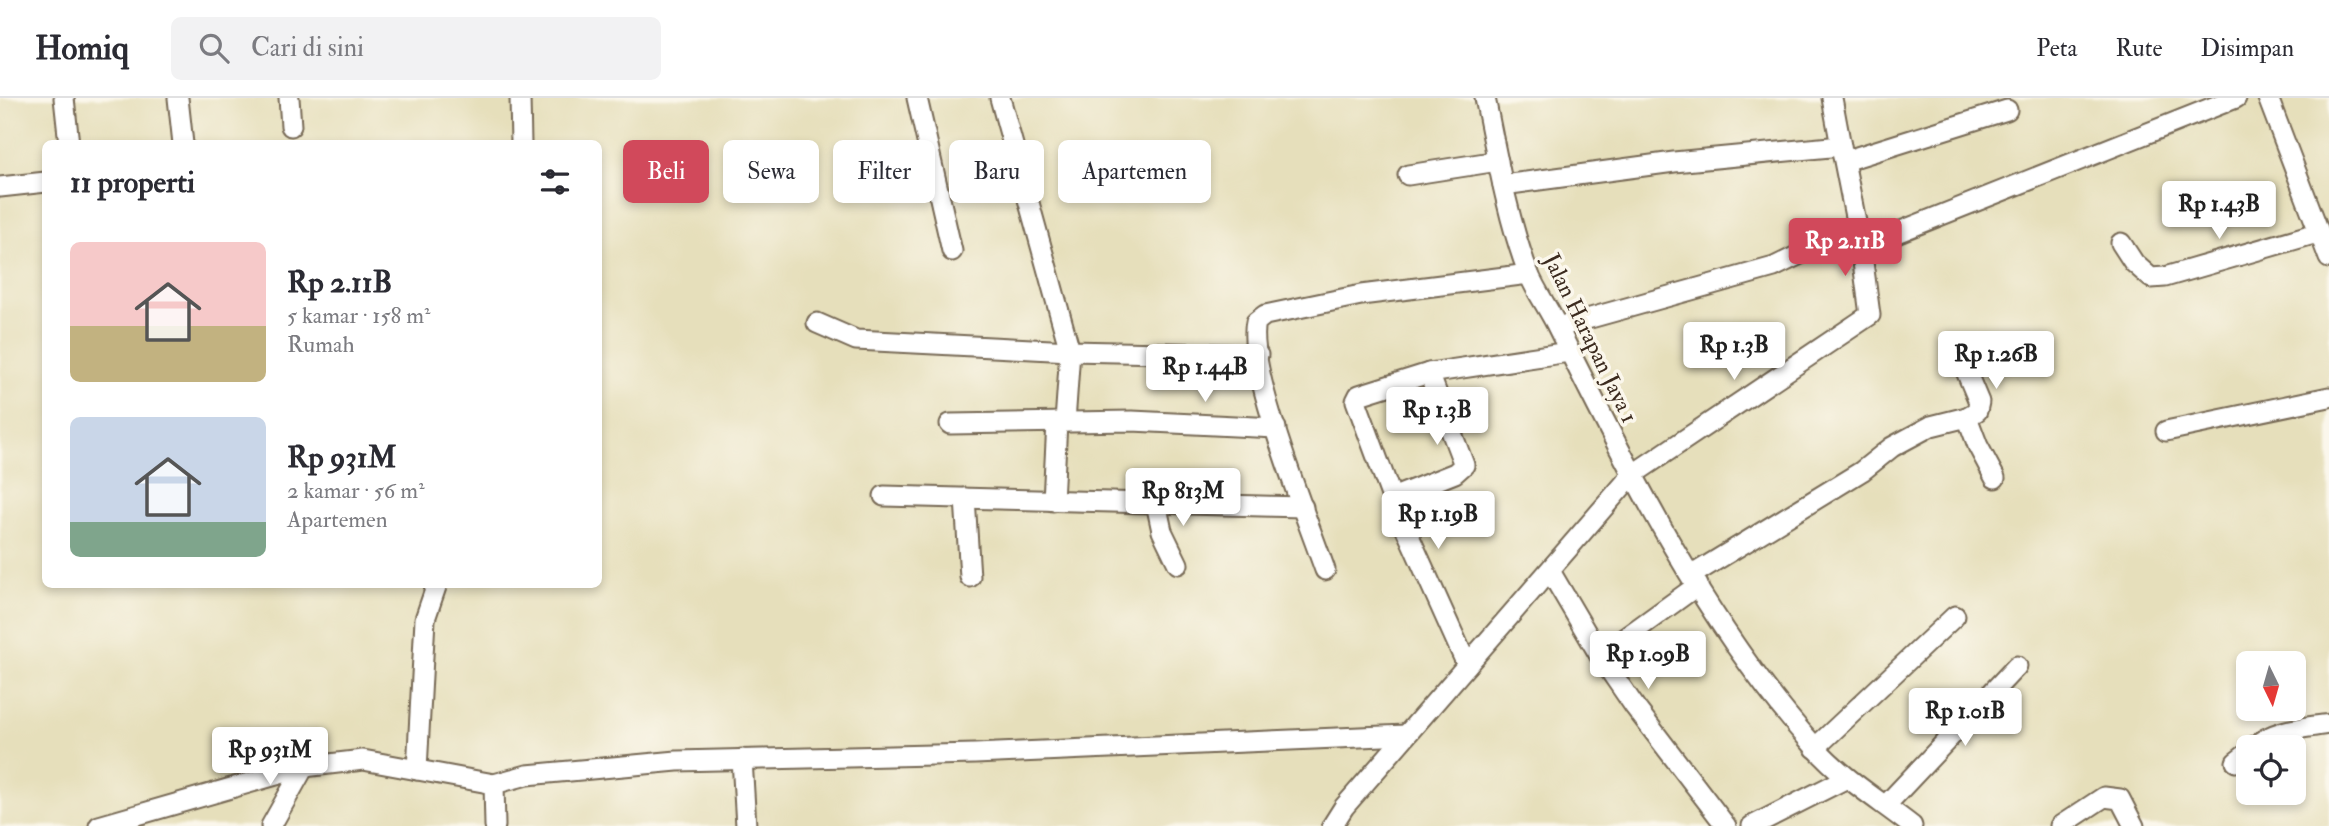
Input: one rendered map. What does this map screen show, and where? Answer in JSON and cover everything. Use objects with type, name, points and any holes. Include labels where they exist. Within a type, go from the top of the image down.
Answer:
[{"type":"street","points":[[64,98],[69,140]]},
{"type":"street","points":[[178,98],[183,140]]},
{"type":"street","points":[[289,98],[291,126]]},
{"type":"street","points":[[520,98],[521,140]]},
{"type":"street","points":[[917,98],[952,251]]},
{"type":"street","points":[[1000,98],[1070,351],[1053,501]]},
{"type":"street","name":"Jalan Harapan Jaya 1","points":[[1485,98],[1503,185],[1529,274],[1632,475],[1695,580],[1769,691],[1815,748],[1847,778],[1912,826]]},
{"type":"street","points":[[1332,826],[1344,807],[1632,475],[1870,315],[1861,247],[1832,98]]},
{"type":"street","points":[[1558,327],[1774,267],[1822,245],[1839,242],[1861,247],[2236,98]]},
{"type":"street","points":[[2268,98],[2317,233],[2329,258]]},
{"type":"street","points":[[1503,185],[1674,162],[1843,154],[2007,110]]},
{"type":"street","points":[[1408,175],[1498,161]]},
{"type":"street","points":[[0,187],[42,182]]},
{"type":"street","points":[[2121,243],[2134,262],[2151,278],[2165,277],[2317,233]]},
{"type":"street","points":[[1325,570],[1276,428],[1258,355],[1254,331],[1256,323],[1265,315],[1361,295],[1529,274]]},
{"type":"street","points":[[817,323],[856,340],[1070,351],[1258,355]]},
{"type":"street","points":[[1468,665],[1392,498],[1356,401],[1359,395],[1429,373],[1569,352]]},
{"type":"street","points":[[1600,656],[1695,580],[1862,471],[1892,447],[1931,426],[1967,417],[1976,411],[1979,402],[1958,352]]},
{"type":"street","points":[[1392,498],[1455,473],[1464,465],[1429,373]]},
{"type":"street","points":[[2166,431],[2329,397]]},
{"type":"street","points":[[1967,417],[1978,446],[1995,478]]},
{"type":"street","points":[[950,424],[1132,421],[1276,428]]},
{"type":"street","points":[[884,496],[1303,507]]},
{"type":"street","points":[[965,498],[971,577]]},
{"type":"street","points":[[1156,503],[1162,531],[1178,564]]},
{"type":"street","points":[[1550,572],[1634,707],[1726,826]]},
{"type":"street","points":[[417,770],[425,618],[436,588]]},
{"type":"street","points":[[1815,748],[1955,616]]},
{"type":"street","points":[[1886,805],[2017,666]]},
{"type":"street","points":[[2275,735],[2329,724]]},
{"type":"street","points":[[99,826],[303,767],[363,760],[494,784],[527,775],[677,761],[975,754],[1406,735]]},
{"type":"street","points":[[742,760],[746,826]]},
{"type":"street","points":[[271,826],[303,767]]},
{"type":"street","points":[[1752,826],[1847,778]]},
{"type":"street","points":[[494,784],[495,826]]},
{"type":"street","points":[[2060,826],[2104,797],[2112,796],[2120,799],[2134,826]]}]
